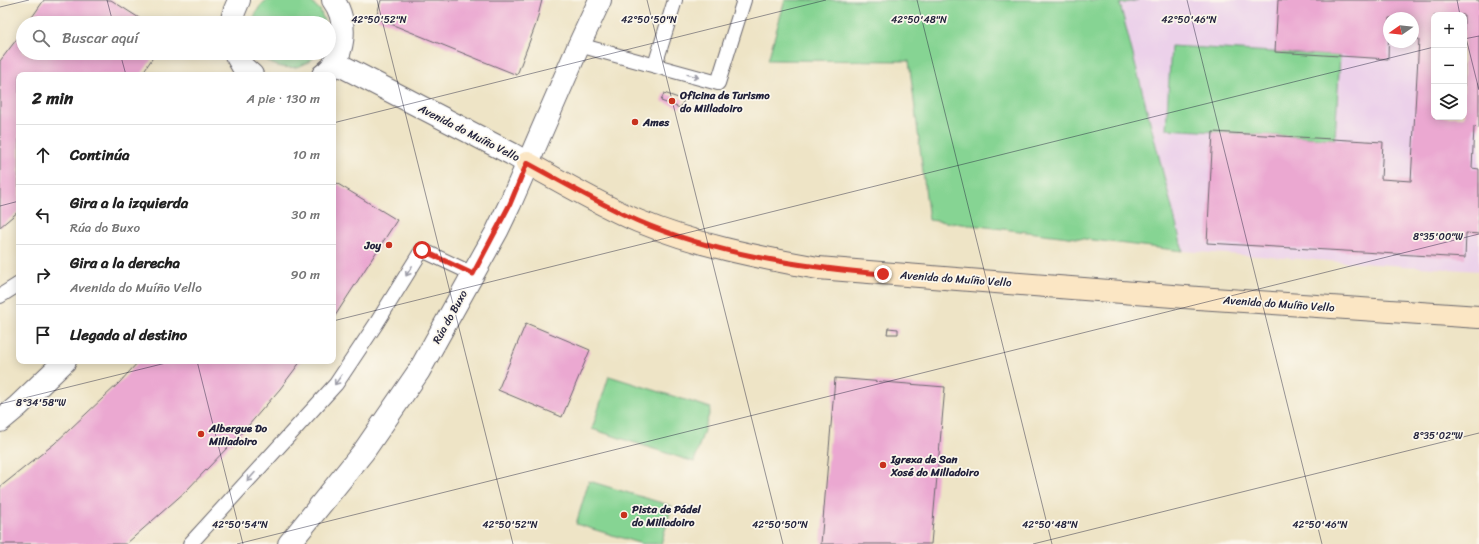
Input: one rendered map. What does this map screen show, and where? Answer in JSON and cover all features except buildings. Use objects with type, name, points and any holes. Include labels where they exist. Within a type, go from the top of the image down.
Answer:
[{"type":"street","points":[[333,0],[341,15],[343,29],[340,50],[336,56]]},
{"type":"street","name":"Rúa do Buxo","points":[[289,544],[364,451],[419,371],[510,204],[579,44],[600,0]]},
{"type":"street","points":[[328,69],[334,60]]},
{"type":"street","name":"Avenida do Muíño Vello","points":[[336,73],[512,154],[626,215],[669,232],[700,242],[756,256],[818,268],[883,274],[1198,298],[1479,317]]},
{"type":"street","points":[[0,421],[62,364]]},
{"type":"lane","points":[[655,65],[675,0]]},
{"type":"lane","points":[[579,44],[718,83],[744,0]]},
{"type":"lane","points":[[190,544],[336,384],[376,324],[422,250],[473,274]]},
{"type":"lane","points":[[0,296],[16,286]]},
{"type":"shaded area","points":[[1139,0],[1479,0],[1479,271],[1183,251],[1120,4]]},
{"type":"green space","points":[[267,0],[309,0],[320,10],[322,16],[254,16],[262,4]]},
{"type":"green space","points":[[785,0],[1139,0],[1120,4],[1183,251],[929,220],[909,61],[768,60]]},
{"type":"green space","points":[[1171,46],[1340,56],[1335,139],[1166,129]]},
{"type":"green space","points":[[266,60],[312,60],[296,67],[288,68],[272,64]]},
{"type":"green space","points":[[609,376],[711,408],[694,462],[592,429]]},
{"type":"green space","name":"Pista de Pádel do Milladoiro","points":[[589,481],[672,506],[661,544],[642,544],[576,524]]},
{"type":"place","name":"Oficina de Turismo do Milladoiro","points":[[672,101]]},
{"type":"place","name":"Ames","points":[[635,122]]},
{"type":"place","name":"Joy","points":[[389,245]]},
{"type":"place","name":"Albergue Do Milladoiro","points":[[201,434]]},
{"type":"place","name":"Igrexa de San Xosé do Milladoiro","points":[[883,465]]},
{"type":"place","name":"Pista de Pádel do Milladoiro","points":[[624,515]]},
{"type":"route","points":[[422,250],[473,274],[497,231],[527,163],[575,189],[638,220],[700,242],[756,256],[818,268],[883,274]]}]
